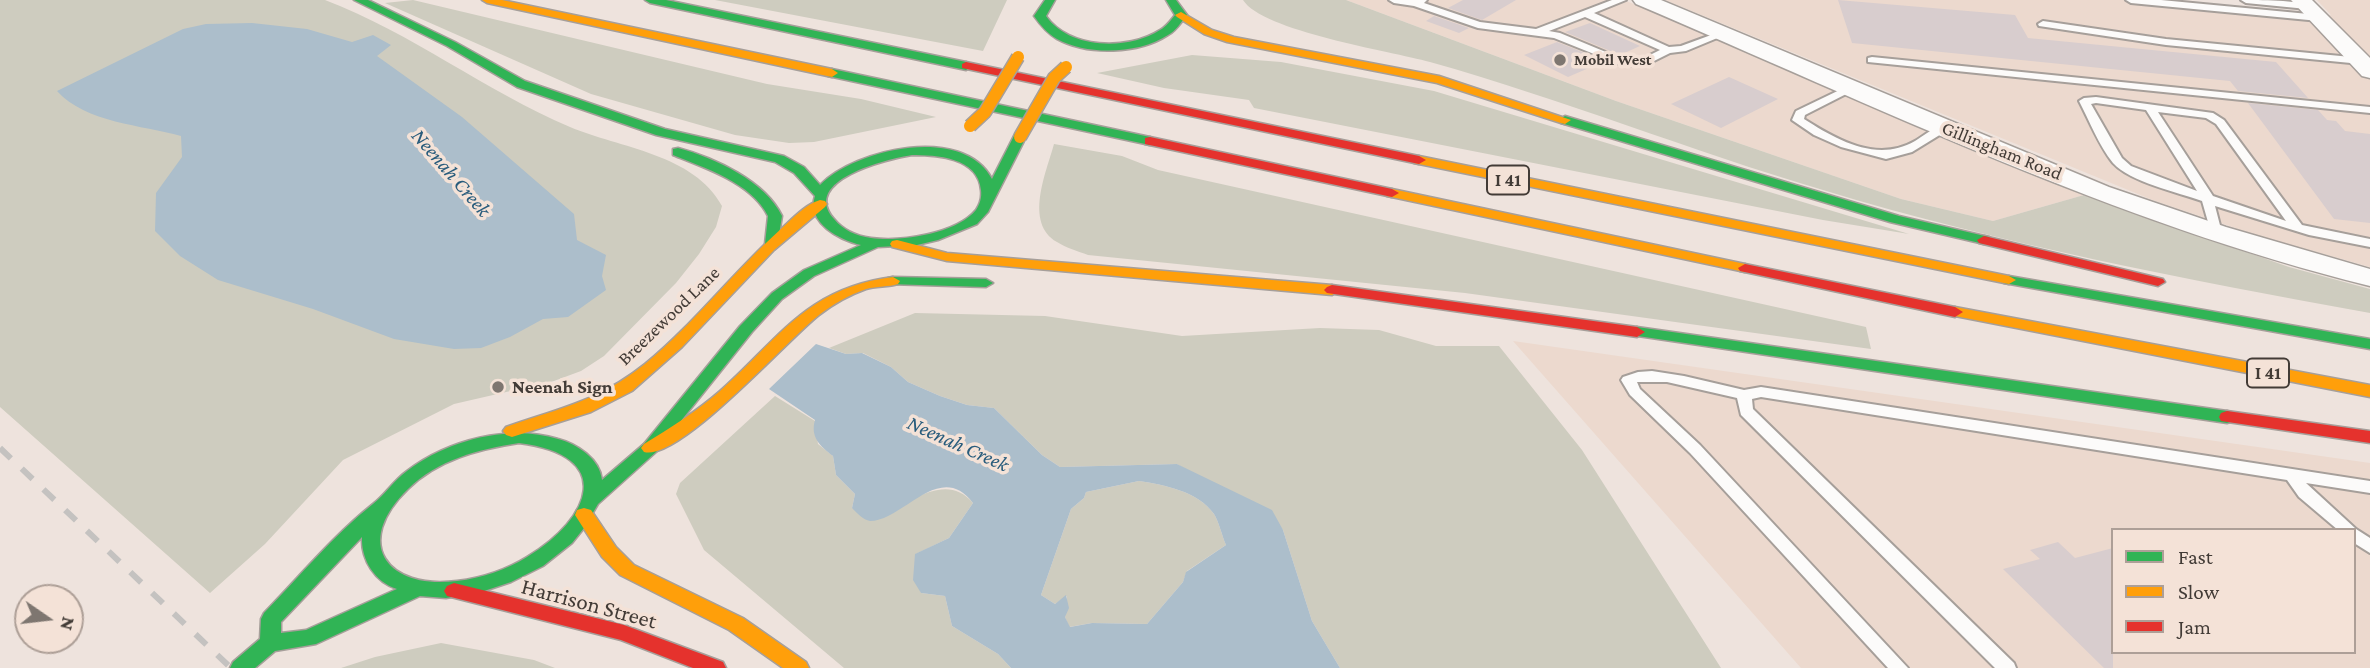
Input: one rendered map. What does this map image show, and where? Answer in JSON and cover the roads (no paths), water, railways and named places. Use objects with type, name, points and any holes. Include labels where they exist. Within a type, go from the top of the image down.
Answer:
[{"type":"main road","points":[[359,0],[451,44],[521,83],[650,129],[779,159],[799,170],[821,200],[822,215],[841,233],[876,243],[897,244],[925,240],[972,221],[986,207],[1020,136],[1054,78],[1066,67],[1115,46],[1158,37],[1172,29],[1179,6],[1208,32],[1231,40],[1374,66],[1498,98]]},
{"type":"main road","name":"I 41","points":[[487,0],[1920,305],[2370,391]]},
{"type":"main road","name":"I 41","points":[[650,0],[1941,268],[2370,344]]},
{"type":"main road","points":[[912,151],[959,131],[985,112],[1018,57],[1041,8],[1050,0]]},
{"type":"main road","points":[[1033,28],[1043,27],[1054,36],[1070,42],[1115,46]]},
{"type":"main road","points":[[1270,30],[1404,65],[1688,159],[1895,219],[2176,286]]},
{"type":"main road","points":[[521,83],[533,98],[567,114],[693,157],[734,179],[773,211],[772,244]]},
{"type":"main road","points":[[912,151],[953,155],[970,161],[990,180],[992,192]]},
{"type":"main road","name":"Breezewood Lane","points":[[488,441],[527,425],[590,407],[626,386],[665,353],[793,221],[821,200],[831,182],[845,170],[877,157],[912,151]]},
{"type":"main road","points":[[592,499],[650,448],[777,296],[809,273],[876,243]]},
{"type":"main road","points":[[897,244],[947,257],[1296,286],[1490,311],[2370,437]]},
{"type":"main road","points":[[650,448],[705,413],[807,317],[852,288],[881,281],[1002,284]]},
{"type":"main road","points":[[1106,287],[1353,299],[1490,311]]},
{"type":"main road","points":[[270,643],[271,619],[401,485],[427,466],[457,450],[488,441],[533,438],[570,447],[586,460],[594,478],[592,499],[584,515],[562,541],[529,565],[489,582],[448,590],[417,589],[392,581],[375,567],[368,549],[370,528],[381,506]]},
{"type":"main road","name":"Harrison Street","points":[[584,515],[607,545],[614,560],[627,570],[736,624],[799,668]]},
{"type":"main road","points":[[240,668],[270,643],[309,638],[417,589]]},
{"type":"main road","name":"Harrison Street","points":[[448,590],[624,633],[716,668]]},
{"type":"street","name":"Gillingham Road","points":[[1643,0],[2099,192],[2216,233],[2370,278]]},
{"type":"street","points":[[2309,8],[2365,66]]},
{"type":"lane","points":[[1394,0],[1419,1],[1478,25],[1556,35],[1624,63],[1646,61],[1668,50],[1682,49],[1722,34]]},
{"type":"lane","points":[[1538,32],[1621,0]]},
{"type":"lane","points":[[2131,0],[2309,8]]},
{"type":"lane","points":[[2246,0],[2309,8]]},
{"type":"lane","points":[[1585,13],[1668,50]]},
{"type":"lane","points":[[2043,24],[2365,66]]},
{"type":"lane","points":[[1872,60],[2370,110]]},
{"type":"lane","points":[[1852,87],[1800,113],[1798,120],[1847,144],[1879,155],[1896,154],[1945,128]]},
{"type":"lane","points":[[2296,226],[2220,122],[2209,115],[2191,110],[2096,100],[2084,102],[2117,160],[2127,169],[2207,197],[2329,237],[2370,243]]},
{"type":"lane","points":[[2149,106],[2207,197],[2216,233]]},
{"type":"lane","points":[[1899,668],[1695,449],[1635,392],[1628,380],[1637,374],[1744,395],[1761,391],[2370,487]]},
{"type":"lane","points":[[1744,395],[1746,411],[2007,668]]},
{"type":"lane","points":[[2291,473],[2305,493],[2347,528]]},
{"type":"lane","points":[[2356,536],[2370,547]]},
{"type":"water","name":"Neenah Creek","points":[[252,23],[307,29],[352,42],[373,35],[391,45],[377,56],[462,117],[574,214],[577,240],[606,255],[602,276],[606,290],[568,317],[543,319],[510,337],[481,348],[454,349],[394,339],[313,309],[218,280],[180,256],[155,231],[156,193],[182,157],[181,136],[99,116],[69,102],[57,91],[183,29],[206,24]]},
{"type":"water","name":"Neenah Creek","points":[[816,344],[846,354],[862,353],[891,367],[908,382],[940,396],[967,405],[994,408],[1042,455],[1060,467],[1177,464],[1272,510],[1283,530],[1312,621],[1340,668],[1011,668],[998,654],[952,626],[945,596],[921,593],[913,580],[915,554],[949,538],[973,503],[960,491],[948,487],[922,495],[883,518],[870,521],[865,519],[852,508],[855,494],[836,475],[833,456],[817,441],[815,420],[769,389]],"holes":[[[1139,481],[1180,490],[1199,500],[1216,517],[1226,545],[1186,572],[1183,582],[1147,624],[1092,623],[1070,627],[1065,617],[1069,608],[1066,595],[1055,604],[1041,595],[1071,509],[1084,498],[1086,492]]]},
{"type":"railway","points":[[0,448],[231,668]]},
{"type":"place","name":"Mobil West","points":[[1560,60]]},
{"type":"place","name":"Neenah Sign","points":[[498,387]]}]
